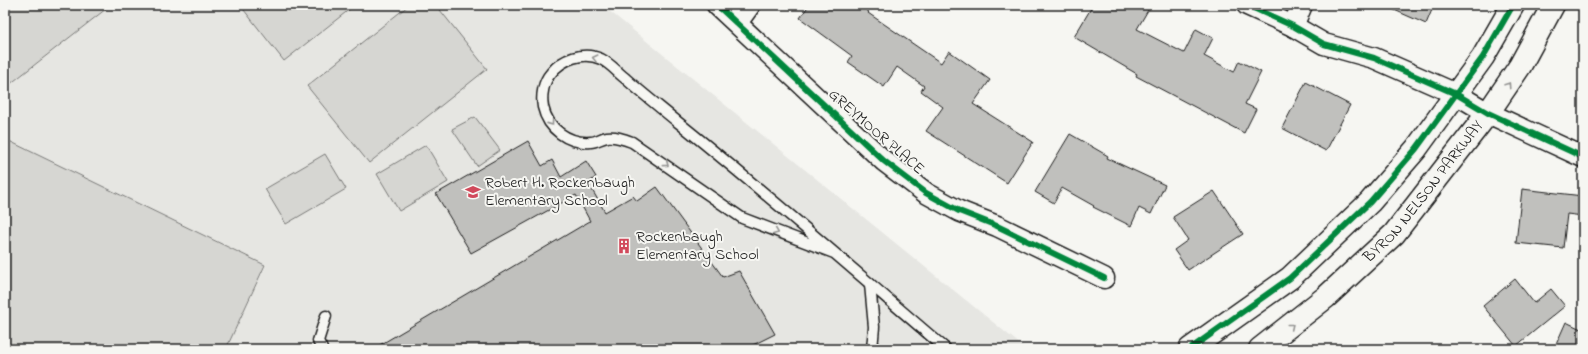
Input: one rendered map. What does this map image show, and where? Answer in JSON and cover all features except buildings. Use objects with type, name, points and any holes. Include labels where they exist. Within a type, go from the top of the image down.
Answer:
[{"type":"street","name":"GREYMOOR PLACE","points":[[717,5],[884,161],[926,193],[1104,278]]},
{"type":"street","points":[[737,23],[750,5]]},
{"type":"street","points":[[1247,5],[1293,26],[1324,44],[1374,58],[1456,94],[1488,113],[1583,157]]},
{"type":"street","points":[[1293,26],[1302,5]]},
{"type":"street","name":"BYRON NELSON PARKWAY","points":[[1190,349],[1290,278],[1370,202],[1416,149],[1456,94],[1482,57],[1512,5]]},
{"type":"street","name":"BYRON NELSON PARKWAY","points":[[1260,349],[1326,297],[1394,234],[1488,113],[1520,66],[1553,5]]},
{"type":"lane","points":[[834,253],[742,218],[632,142],[621,138],[606,137],[592,142],[578,142],[564,137],[553,127],[545,115],[542,101],[544,87],[550,74],[559,64],[572,58],[586,56],[599,58],[612,65],[626,80],[719,155],[834,253],[946,349]]},
{"type":"lane","points":[[870,284],[874,327],[872,349]]},
{"type":"lane","points":[[318,347],[318,342],[326,316]]},
{"type":"shaded area","points":[[5,5],[111,5],[5,88]]},
{"type":"shaded area","name":"Robert H. Rockenbaugh Elementary School","points":[[111,5],[602,5],[1026,349],[226,349],[266,265],[5,139],[5,88]]},
{"type":"shaded area","points":[[240,5],[355,5],[284,61]]},
{"type":"shaded area","points":[[409,5],[436,5],[487,69],[369,163],[307,86]]},
{"type":"shaded area","points":[[475,117],[500,150],[477,166],[452,129]]},
{"type":"shaded area","points":[[5,139],[265,265],[226,349],[5,349]]},
{"type":"shaded area","points":[[426,145],[448,182],[399,211],[377,174]]},
{"type":"shaded area","points":[[325,154],[346,189],[286,224],[265,189]]},
{"type":"cycle path","points":[[717,5],[884,161],[926,193],[959,211],[997,226],[1104,278]]},
{"type":"cycle path","points":[[1247,5],[1293,26],[1324,44],[1374,58],[1456,94],[1488,113],[1583,157]]},
{"type":"cycle path","points":[[1190,349],[1290,278],[1370,202],[1416,149],[1483,57],[1513,5]]},
{"type":"place","name":"Robert H. Rockenbaugh Elementary School","points":[[473,192]]},
{"type":"place","name":"Rockenbaugh Elementary School","points":[[624,246]]}]
